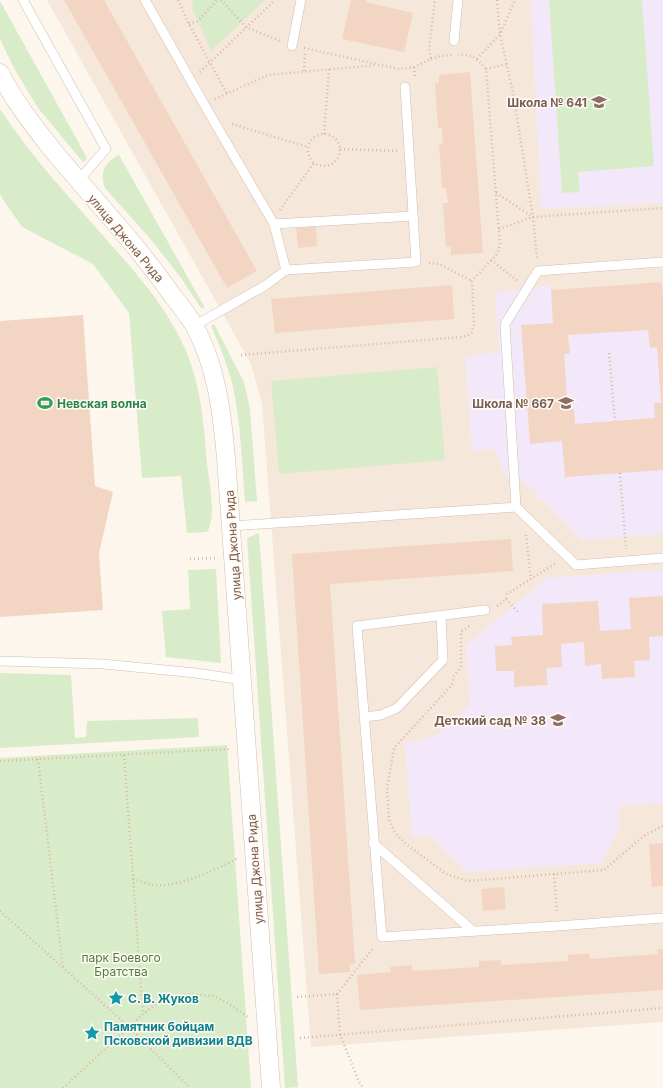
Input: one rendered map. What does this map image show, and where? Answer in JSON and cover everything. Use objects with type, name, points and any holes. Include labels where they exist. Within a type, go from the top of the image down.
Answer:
[{"type":"street","name":"улица Джона Рида","points":[[0,73],[26,114],[78,181],[129,238],[149,263],[194,326],[209,358],[218,389],[222,415],[231,526],[271,1088]]},
{"type":"lane","points":[[23,0],[106,149],[78,181]]},
{"type":"lane","points":[[145,0],[273,222],[286,270]]},
{"type":"lane","points":[[292,46],[301,0]]},
{"type":"lane","points":[[454,40],[458,0]]},
{"type":"lane","points":[[194,326],[266,284],[286,270],[416,262],[405,87]]},
{"type":"lane","points":[[273,222],[413,216]]},
{"type":"lane","points":[[662,262],[538,271],[505,324],[516,507],[576,565],[663,558]]},
{"type":"lane","points":[[231,526],[516,507]]},
{"type":"lane","points":[[489,610],[357,626],[373,842],[382,937],[663,918]]},
{"type":"lane","points":[[364,717],[381,715],[397,708],[443,660],[441,616]]},
{"type":"lane","points":[[0,661],[103,664],[196,673],[242,680]]},
{"type":"lane","points":[[373,842],[474,931]]},
{"type":"path","points":[[178,0],[226,94]]},
{"type":"path","points":[[189,24],[198,21],[217,0]]},
{"type":"path","points":[[221,0],[246,27],[292,46],[399,69],[414,67],[431,59],[429,48],[435,0]]},
{"type":"path","points":[[189,78],[201,71],[275,0]]},
{"type":"path","points":[[497,0],[500,34],[513,93],[533,217],[538,271]]},
{"type":"path","points":[[477,60],[500,34],[515,0]]},
{"type":"path","points":[[304,71],[305,48]]},
{"type":"path","points":[[204,104],[268,75],[381,64]]},
{"type":"path","points":[[486,69],[507,64]]},
{"type":"path","points":[[324,134],[329,68]]},
{"type":"path","points":[[212,118],[308,147]]},
{"type":"path","points":[[324,134],[333,137],[339,145],[340,150],[338,158],[331,165],[322,166],[314,163],[309,156],[308,147],[309,143],[315,137],[324,134]]},
{"type":"path","points":[[340,150],[409,151]]},
{"type":"path","points":[[273,222],[314,163]]},
{"type":"path","points":[[496,193],[533,217]]},
{"type":"path","points":[[499,229],[533,217],[663,208]]},
{"type":"path","points":[[491,260],[518,281],[528,286]]},
{"type":"path","points":[[416,262],[439,264],[472,282]]},
{"type":"path","points":[[609,353],[615,421]]},
{"type":"path","points":[[620,473],[627,561]]},
{"type":"path","points":[[524,515],[531,578]]},
{"type":"path","points":[[489,610],[506,599],[506,594],[567,556]]},
{"type":"path","points":[[190,559],[220,558]]},
{"type":"path","points":[[506,599],[518,612]]},
{"type":"path","points":[[473,623],[461,632],[461,668],[454,676],[452,685],[394,748],[387,790],[389,819],[395,833],[405,843],[446,874],[468,881],[604,870],[645,836],[663,826]]},
{"type":"path","points":[[0,761],[233,749]]},
{"type":"path","points":[[124,755],[143,1014]]},
{"type":"path","points":[[38,759],[63,968]]},
{"type":"path","points":[[133,879],[154,885],[171,883],[215,870],[240,857]]},
{"type":"path","points":[[554,874],[558,926]]},
{"type":"path","points":[[0,911],[129,1027],[190,1088]]},
{"type":"path","points":[[363,1088],[359,1082],[340,1034],[337,994],[382,937]]},
{"type":"path","points":[[63,1088],[143,1014],[161,1000],[180,995],[203,994],[214,996],[252,1019]]},
{"type":"path","points":[[297,997],[337,994]]},
{"type":"path","points":[[300,1038],[663,1008]]},
{"type":"shaded area","points":[[47,0],[663,0],[663,1022],[311,1047],[262,404],[251,364]]},
{"type":"shaded area","name":"Школа № 641","points":[[531,0],[663,0],[663,203],[541,209]]},
{"type":"shaded area","name":"Школа № 667","points":[[662,282],[663,534],[582,540],[542,500],[535,499],[535,489],[529,489],[519,478],[507,479],[495,449],[472,451],[465,357],[499,352],[495,293],[550,285],[551,290]]},
{"type":"shaded area","name":"Детский сад № 38","points":[[663,570],[663,803],[619,806],[619,829],[602,863],[467,872],[430,836],[412,836],[405,744],[435,736],[470,704],[466,645],[547,578]]},
{"type":"green space","points":[[192,0],[265,0],[211,51],[193,10]]},
{"type":"green space","name":"Школа № 641","points":[[549,0],[642,0],[654,166],[578,172],[580,192],[562,193]]},
{"type":"green space","points":[[0,1],[86,156],[87,158],[84,162],[38,108],[15,70],[0,39]]},
{"type":"green space","points":[[0,109],[39,162],[143,282],[162,308],[179,336],[191,364],[201,406],[212,499],[212,518],[207,532],[187,533],[181,476],[142,478],[129,313],[93,264],[22,227],[0,194]]},
{"type":"green space","points":[[119,155],[205,308],[201,308],[181,278],[153,242],[105,188],[103,182],[104,168],[110,161]]},
{"type":"green space","points":[[214,324],[244,382],[250,409],[257,501],[245,502],[236,401],[221,349],[211,326]]},
{"type":"green space","points":[[437,367],[445,460],[279,474],[271,381]]},
{"type":"green space","points":[[259,533],[298,1087],[285,1088],[247,538]]},
{"type":"green space","points":[[216,569],[221,663],[166,657],[162,611],[190,609],[188,570]]},
{"type":"green space","points":[[0,673],[71,675],[75,738],[86,737],[87,721],[198,718],[199,737],[0,748]]},
{"type":"green space","name":"парк Боевого Братства","points":[[227,745],[251,1088],[0,1088],[0,758]]},
{"type":"building","points":[[64,0],[104,0],[257,271],[227,288]]},
{"type":"building","points":[[351,0],[367,0],[366,2],[413,13],[404,52],[342,39]]},
{"type":"building","points":[[470,72],[483,253],[451,255],[451,246],[446,247],[443,203],[448,203],[446,188],[442,188],[439,144],[443,143],[442,128],[438,128],[435,83],[439,83],[439,75]]},
{"type":"building","points":[[316,227],[317,246],[298,248],[296,228]]},
{"type":"building","points":[[662,282],[663,470],[565,477],[562,441],[530,444],[521,325],[553,323],[551,290]],"holes":[[[648,330],[650,348],[657,347],[661,403],[654,403],[655,418],[575,424],[574,409],[568,409],[564,354],[570,353],[568,335]]]},
{"type":"building","points":[[452,285],[454,319],[275,333],[271,299]]},
{"type":"building","name":"Невская волна","points":[[83,315],[95,486],[113,492],[99,553],[103,610],[0,617],[0,321]]},
{"type":"building","points":[[511,539],[513,571],[330,584],[355,964],[350,964],[350,972],[319,974],[292,554]]},
{"type":"building","points":[[663,596],[663,636],[649,637],[650,660],[634,661],[635,677],[602,679],[601,664],[585,666],[584,642],[561,644],[562,667],[546,668],[548,685],[514,687],[514,671],[496,671],[495,646],[512,645],[511,637],[543,635],[542,604],[598,601],[600,631],[631,629],[629,598]]},
{"type":"building","points":[[663,843],[663,886],[652,887],[649,844]]},
{"type":"building","points":[[504,887],[506,909],[483,911],[481,889]]},
{"type":"building","points":[[657,949],[663,949],[663,990],[360,1010],[357,975],[391,972],[390,967],[412,965],[412,971],[479,967],[479,961],[501,960],[501,965],[568,961],[568,955],[589,954],[590,959],[658,954]]},
{"type":"place","name":"Школа № 641","points":[[599,102]]},
{"type":"place","name":"Невская волна","points":[[45,403]]},
{"type":"place","name":"Школа № 667","points":[[566,403]]},
{"type":"place","name":"Детский сад № 38","points":[[558,720]]},
{"type":"place","name":"С. В. Жуков","points":[[116,998]]},
{"type":"place","name":"Памятник бойцам Псковской дивизии ВДВ","points":[[92,1033]]}]
